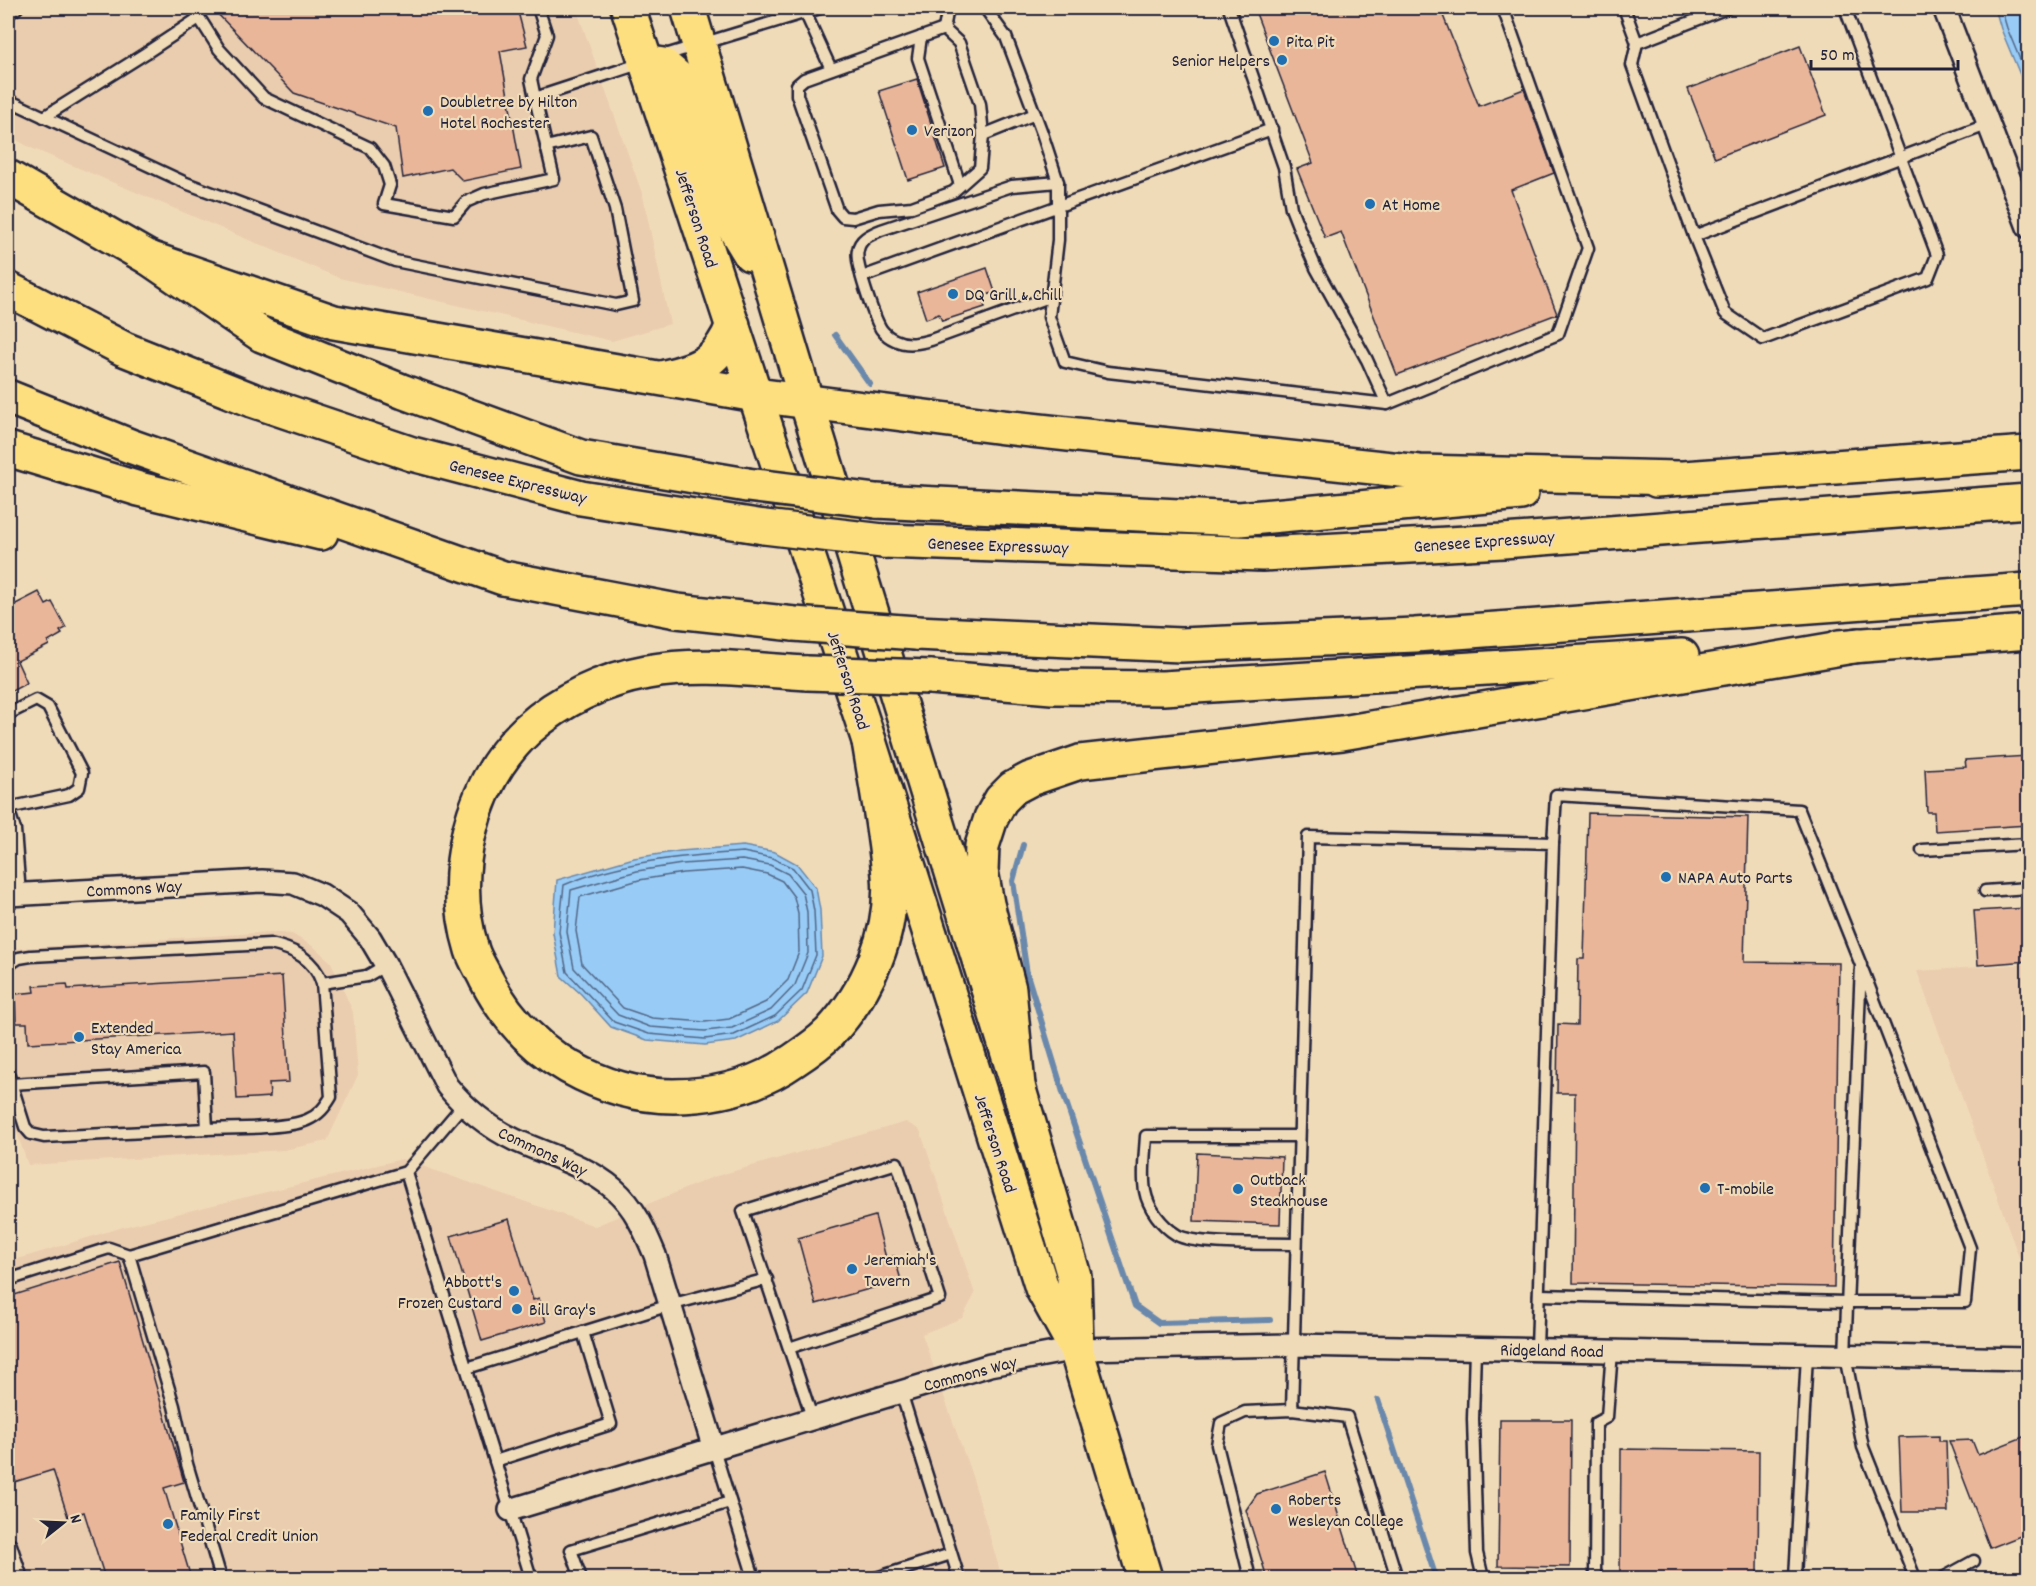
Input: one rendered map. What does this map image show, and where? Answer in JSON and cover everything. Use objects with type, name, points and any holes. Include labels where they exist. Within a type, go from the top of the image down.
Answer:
[{"type":"main road","name":"Jefferson Road","points":[[628,8],[869,741],[1042,1288],[1076,1349],[1145,1578]]},
{"type":"main road","name":"Jefferson Road","points":[[688,8],[1074,1276],[1076,1349]]},
{"type":"main road","points":[[645,62],[663,65],[678,78],[722,208],[775,296]]},
{"type":"main road","points":[[8,177],[148,258],[262,335],[404,392],[581,457],[747,486],[876,501],[1239,519],[1678,478],[2028,453]]},
{"type":"main road","points":[[148,258],[334,322],[756,395],[1003,427],[1419,472],[1678,478]]},
{"type":"main road","name":"Genesee Expressway","points":[[8,289],[124,349],[252,400],[412,454],[582,498],[764,528],[883,541],[1262,554],[1503,541],[2028,501]]},
{"type":"main road","points":[[660,378],[690,371],[705,364],[719,351],[733,325]]},
{"type":"main road","points":[[8,397],[130,446],[503,578]]},
{"type":"main road","points":[[8,449],[139,489],[503,578],[677,611],[794,624],[916,633],[1181,645],[1213,644],[1415,635],[2028,590]]},
{"type":"main road","points":[[869,741],[890,877],[888,915],[882,940],[868,978],[850,1008],[828,1035],[778,1071],[753,1083],[723,1092],[694,1096],[667,1096],[639,1094],[585,1076],[535,1045],[514,1023],[492,990],[473,952],[465,916],[462,875],[475,812],[490,778],[525,732],[580,693],[645,672],[684,667],[930,677],[1052,687],[1163,688],[1859,645],[2028,632]]},
{"type":"main road","points":[[1018,1086],[1009,989],[981,871],[982,846],[991,818],[1000,800],[1013,788],[1030,779],[1080,762],[1342,733],[1859,645]]},
{"type":"street","points":[[1944,8],[2028,227]]},
{"type":"street","name":"Commons Way","points":[[14,894],[262,881],[293,884],[322,895],[349,913],[370,938],[386,965],[447,1086],[462,1104],[486,1124],[504,1134],[591,1172],[615,1190],[632,1208],[644,1227],[714,1449],[990,1365],[1076,1349]]},
{"type":"street","name":"Ridgeland Road","points":[[1076,1349],[1293,1345],[2028,1359]]},
{"type":"street","points":[[510,1510],[714,1449]]},
{"type":"lane","points":[[8,14],[17,8]]},
{"type":"lane","points":[[192,8],[219,49],[264,98],[370,148],[384,166],[390,185],[384,204],[454,216],[466,202],[484,194],[554,179],[531,79],[547,35],[538,8]]},
{"type":"lane","points":[[535,99],[820,8]]},
{"type":"lane","points":[[944,29],[948,8]]},
{"type":"lane","points":[[985,8],[1006,37],[1058,182],[1058,240],[1049,317],[1065,362],[1107,372],[1387,404],[1558,334],[1588,248],[1503,8]]},
{"type":"lane","points":[[1229,8],[1272,129],[1288,183],[1292,208],[1302,236],[1316,268],[1367,360],[1387,404]]},
{"type":"lane","points":[[1624,8],[1637,43],[1632,65],[1725,313],[1763,339],[1928,278],[1937,255],[1845,8]]},
{"type":"lane","points":[[1637,43],[1727,8]]},
{"type":"lane","points":[[805,12],[831,69]]},
{"type":"lane","points":[[44,117],[199,18]]},
{"type":"lane","points":[[944,29],[959,44],[980,104],[982,135],[980,168],[953,192],[912,207],[879,210],[853,218],[843,217],[837,210],[797,95],[797,85],[804,79],[944,29]]},
{"type":"lane","points":[[921,37],[918,58],[960,185]]},
{"type":"lane","points":[[8,100],[186,183],[395,261],[616,305],[633,301],[615,209],[591,136],[546,147]]},
{"type":"lane","points":[[982,135],[1035,114]]},
{"type":"lane","points":[[1695,236],[1989,124]]},
{"type":"lane","points":[[862,277],[1272,129]]},
{"type":"lane","points":[[1052,296],[932,340],[916,344],[901,343],[882,331],[857,259],[862,241],[869,235],[1001,189],[1058,182]]},
{"type":"lane","points":[[8,714],[36,700],[48,706],[82,773],[80,788],[69,795],[8,808],[15,830],[14,894]]},
{"type":"lane","points":[[1537,1350],[1556,795],[1799,810],[1970,1248],[1965,1302],[1847,1302],[1539,1295]]},
{"type":"lane","points":[[1292,1410],[1308,837],[1553,843]]},
{"type":"lane","points":[[1922,850],[2028,844]]},
{"type":"lane","points":[[1985,891],[2028,888]]},
{"type":"lane","points":[[8,965],[19,958],[31,956],[270,944],[300,954],[311,963],[322,983],[331,1097],[322,1111],[307,1120],[289,1124],[207,1130],[44,1137],[32,1134],[25,1127],[9,1078],[204,1072],[207,1130]]},
{"type":"lane","points":[[322,983],[367,976],[386,965]]},
{"type":"lane","points":[[1861,965],[1845,1356],[1863,1447],[1915,1578]]},
{"type":"lane","points":[[8,1280],[109,1248],[129,1255],[406,1172],[462,1104]]},
{"type":"lane","points":[[1295,1244],[1196,1241],[1177,1235],[1159,1219],[1148,1204],[1144,1189],[1146,1136],[1299,1136]]},
{"type":"lane","points":[[789,1348],[940,1298],[897,1163],[743,1211],[813,1420]]},
{"type":"lane","points":[[406,1172],[531,1578]]},
{"type":"lane","points":[[129,1255],[174,1406],[187,1464],[221,1578]]},
{"type":"lane","points":[[467,1368],[670,1305],[767,1279]]},
{"type":"lane","points":[[495,1461],[611,1424],[583,1332]]},
{"type":"lane","points":[[1475,1348],[1473,1419],[1477,1553],[1483,1578]]},
{"type":"lane","points":[[1595,1578],[1596,1423],[1607,1417],[1612,1351]]},
{"type":"lane","points":[[1795,1578],[1807,1355]]},
{"type":"lane","points":[[901,1392],[959,1578]]},
{"type":"lane","points":[[1250,1578],[1217,1445],[1221,1423],[1245,1412],[1292,1410],[1347,1417],[1397,1578]]},
{"type":"lane","points":[[714,1449],[754,1578]]},
{"type":"lane","points":[[581,1578],[572,1550],[730,1502]]},
{"type":"lane","points":[[8,1545],[11,1545],[22,1578]]},
{"type":"lane","points":[[876,1578],[951,1554]]},
{"type":"lane","points":[[1943,1578],[1974,1561]]},
{"type":"shaded area","points":[[8,8],[576,8],[643,196],[670,324],[612,341],[339,278],[29,147],[8,135]]},
{"type":"shaded area","points":[[271,932],[292,934],[314,947],[331,962],[353,1012],[358,1075],[327,1141],[284,1150],[28,1165],[8,1107],[8,949]]},
{"type":"shaded area","points":[[2028,964],[2028,1283],[1917,971]]},
{"type":"shaded area","points":[[906,1122],[920,1130],[975,1294],[962,1318],[922,1334],[973,1479],[1002,1578],[8,1578],[8,1262],[123,1227],[402,1159],[595,1226],[713,1177]]},
{"type":"water","points":[[1995,8],[2028,8],[2028,94],[2001,29]]},
{"type":"water","points":[[743,846],[775,852],[797,864],[816,888],[820,910],[822,956],[807,993],[778,1021],[736,1041],[705,1045],[647,1040],[611,1027],[561,976],[553,933],[557,880],[634,858],[680,851]]},
{"type":"building","name":"Doubletree by Hilton Hotel Rochester","points":[[212,8],[517,8],[527,46],[500,51],[521,169],[463,181],[450,168],[403,178],[396,128],[294,93]]},
{"type":"building","points":[[1254,8],[1440,8],[1479,106],[1524,89],[1554,173],[1511,190],[1557,314],[1397,375],[1341,232],[1325,238],[1297,169],[1313,163]]},
{"type":"building","points":[[1800,46],[1826,115],[1715,158],[1688,89]]},
{"type":"building","name":"Verizon","points":[[917,79],[945,168],[908,180],[879,91]]},
{"type":"building","name":"DQ Grill & Chill","points":[[987,268],[995,292],[982,297],[985,307],[942,321],[939,314],[926,319],[917,292]]},
{"type":"building","points":[[39,592],[46,605],[52,602],[66,628],[60,631],[62,634],[48,642],[49,645],[17,661],[27,683],[8,693],[8,608]]},
{"type":"building","points":[[2028,756],[2028,825],[1935,831],[1934,812],[1927,812],[1925,769],[1966,767],[1965,760]]},
{"type":"building","name":"T-mobile","points":[[1588,813],[1748,817],[1744,962],[1839,963],[1834,1287],[1573,1283],[1575,1093],[1557,1093],[1558,1024],[1577,1025],[1578,959],[1584,959]]},
{"type":"building","points":[[2028,908],[2028,961],[1978,965],[1974,911]]},
{"type":"building","name":"Extended Stay America","points":[[282,976],[289,1082],[269,1083],[270,1097],[237,1099],[233,1031],[28,1043],[27,1023],[16,1023],[15,994],[35,992],[34,986],[67,984],[68,989]]},
{"type":"building","name":"Outback Steakhouse","points":[[1197,1153],[1282,1157],[1280,1224],[1194,1221]]},
{"type":"building","name":"Jeremiah's Tavern","points":[[875,1216],[886,1258],[894,1256],[901,1280],[816,1304],[798,1238]]},
{"type":"building","points":[[509,1219],[533,1300],[539,1298],[546,1322],[482,1341],[451,1236]]},
{"type":"building","points":[[120,1262],[184,1482],[164,1488],[191,1578],[105,1578],[84,1512],[68,1517],[53,1470],[8,1484],[8,1297]]},
{"type":"building","points":[[1500,1420],[1571,1420],[1570,1567],[1498,1566]]},
{"type":"building","points":[[2028,1435],[2028,1533],[1990,1548],[1949,1441],[1972,1440],[1978,1455]]},
{"type":"building","points":[[1939,1436],[1939,1441],[1946,1441],[1948,1512],[1902,1512],[1899,1437]]},
{"type":"building","points":[[1621,1449],[1759,1451],[1758,1576],[1620,1575]]},
{"type":"building","points":[[1325,1472],[1358,1578],[1267,1578],[1246,1510],[1257,1494]]},
{"type":"waterway","points":[[835,335],[870,384]]},
{"type":"waterway","points":[[1023,845],[1013,881],[1027,974],[1065,1099],[1135,1306],[1159,1323],[1270,1320]]},
{"type":"waterway","points":[[1378,1400],[1436,1578]]},
{"type":"place","name":"Pita Pit","points":[[1274,41]]},
{"type":"place","name":"Senior Helpers","points":[[1282,60]]},
{"type":"place","name":"Doubletree by Hilton Hotel Rochester","points":[[428,111]]},
{"type":"place","name":"Verizon","points":[[912,130]]},
{"type":"place","name":"At Home","points":[[1370,204]]},
{"type":"place","name":"DQ Grill & Chill","points":[[953,294]]},
{"type":"place","name":"NAPA Auto Parts","points":[[1666,877]]},
{"type":"place","name":"Extended Stay America","points":[[79,1037]]},
{"type":"place","name":"T-mobile","points":[[1705,1188]]},
{"type":"place","name":"Outback Steakhouse","points":[[1238,1189]]},
{"type":"place","name":"Jeremiah's Tavern","points":[[852,1269]]},
{"type":"place","name":"Abbott's Frozen Custard","points":[[514,1291]]},
{"type":"place","name":"Bill Gray's","points":[[517,1309]]},
{"type":"place","name":"Roberts Wesleyan College","points":[[1276,1509]]},
{"type":"place","name":"Family First Federal Credit Union","points":[[168,1524]]}]
